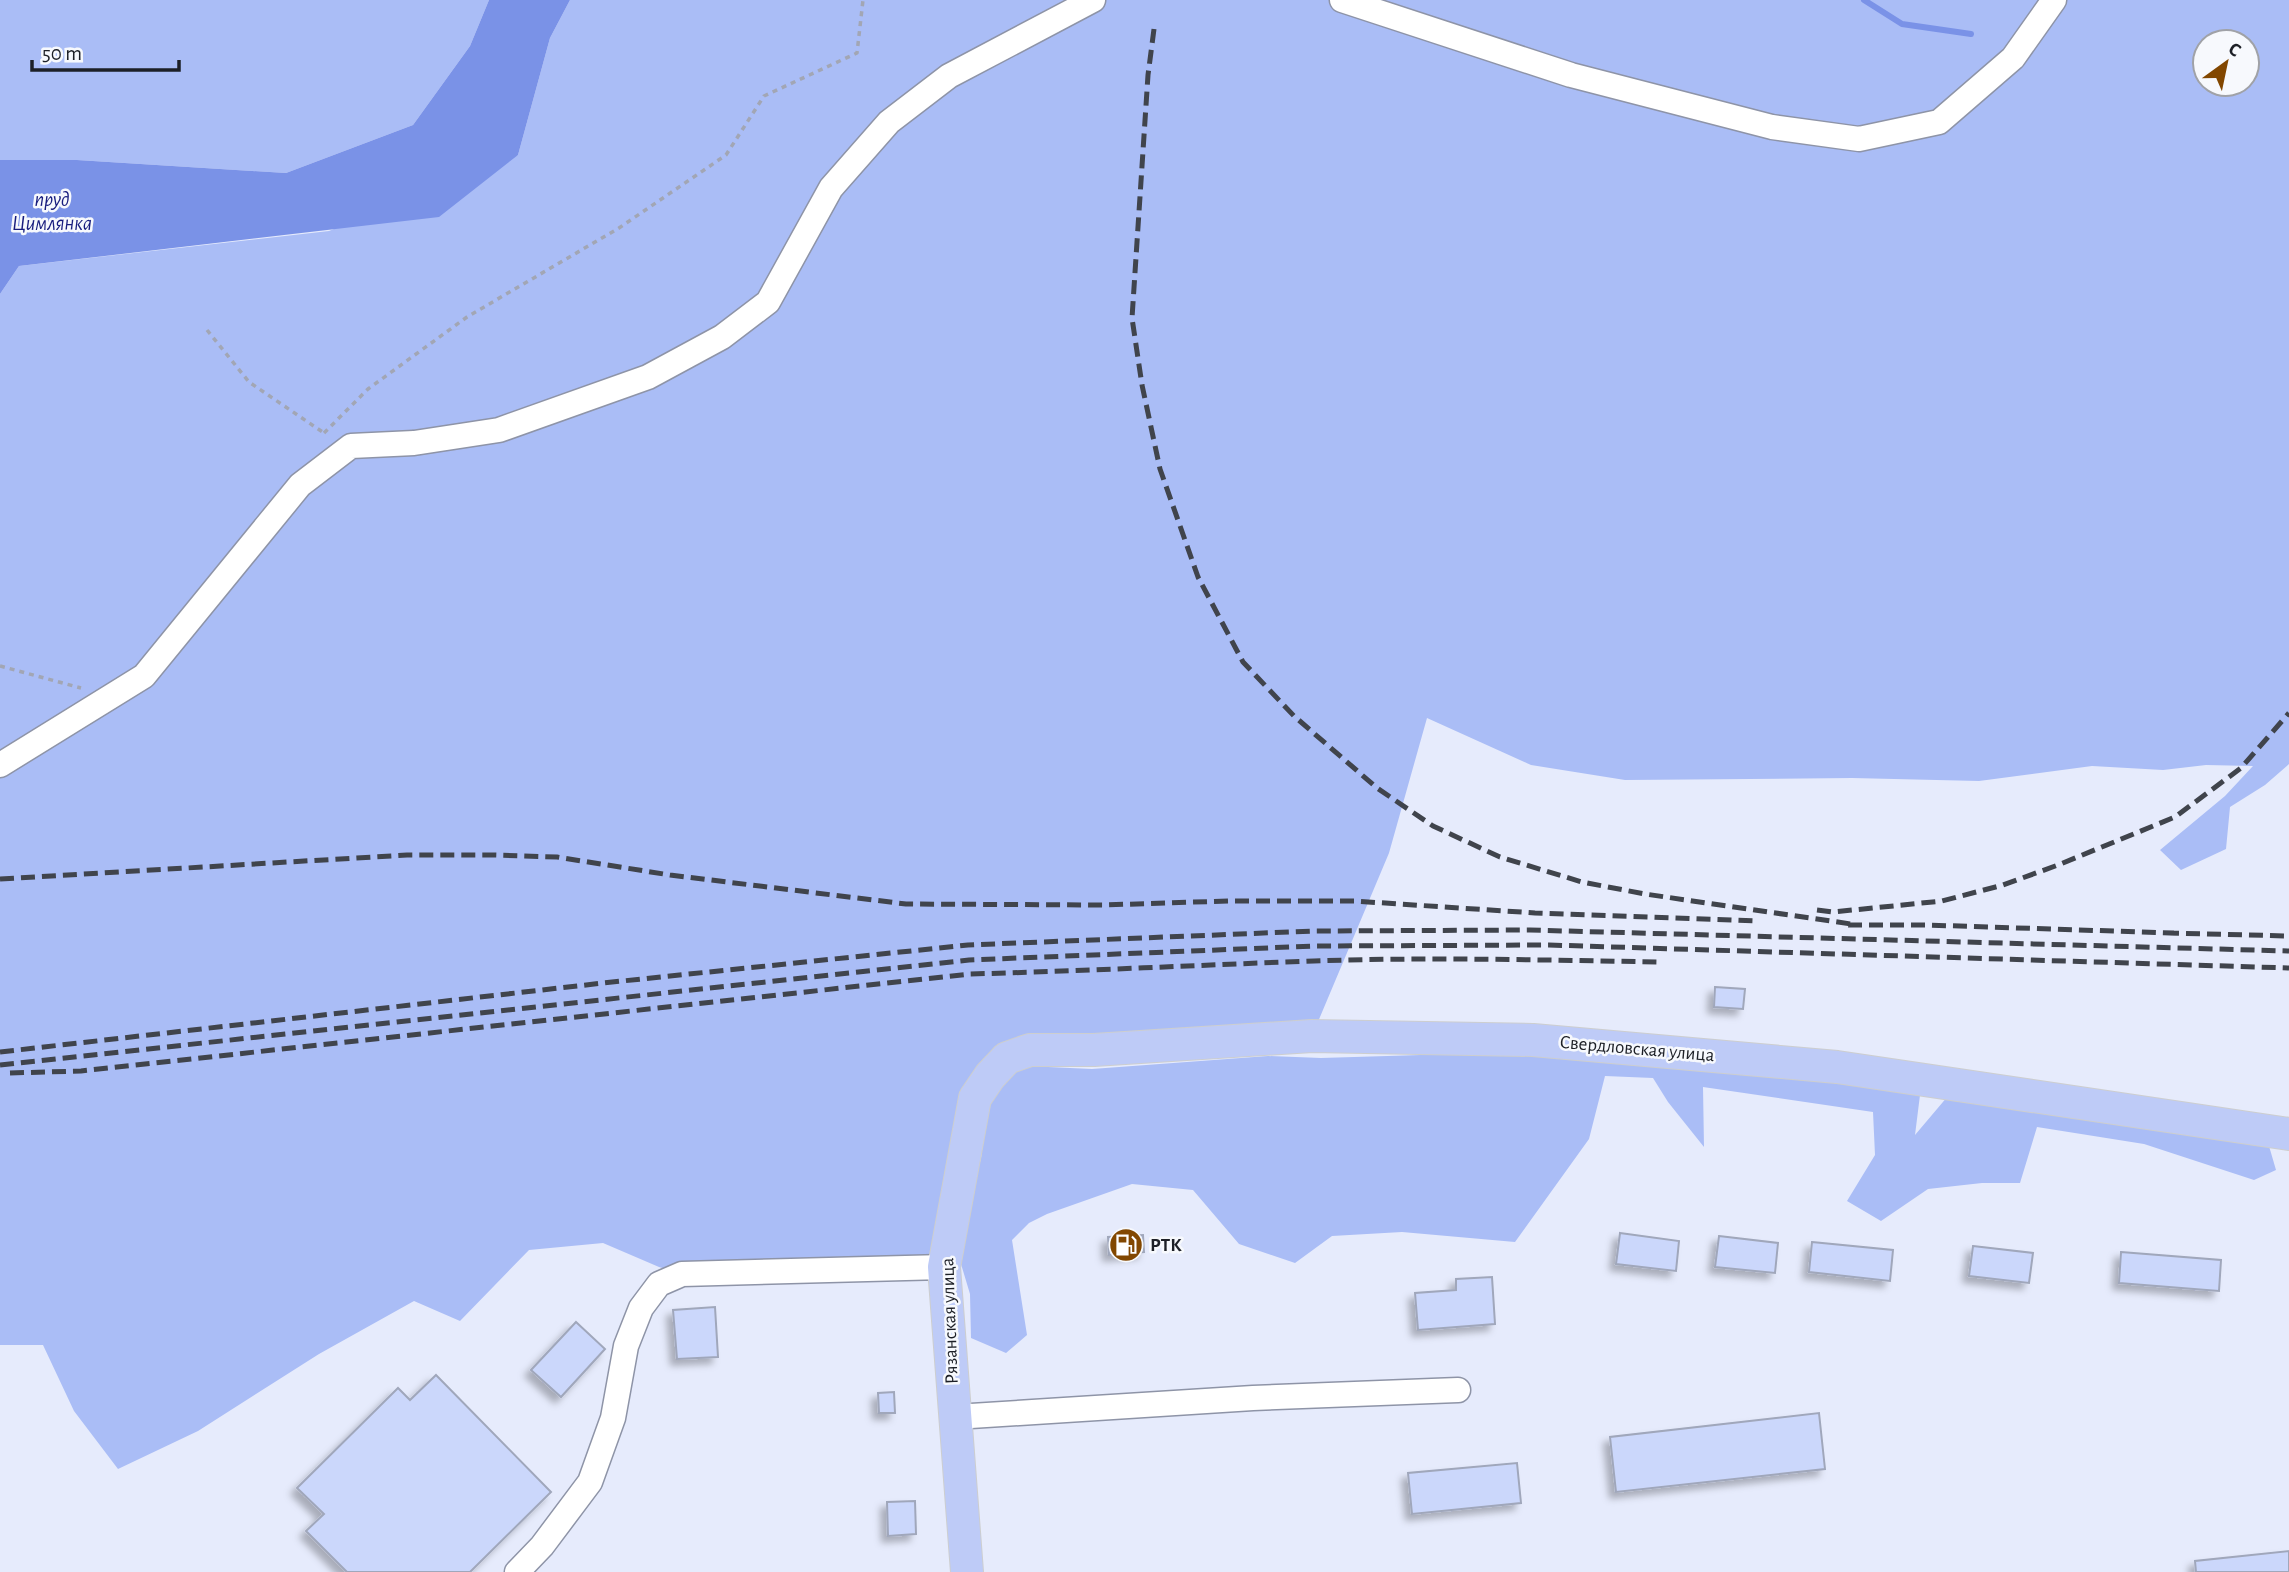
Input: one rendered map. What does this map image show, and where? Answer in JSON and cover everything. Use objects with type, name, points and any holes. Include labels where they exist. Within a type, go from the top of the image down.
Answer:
[{"type":"main road","name":"Свердловская улица","points":[[990,1076],[1007,1058],[1030,1050],[1094,1050],[1312,1036],[1533,1040],[1837,1067],[2289,1134]]},
{"type":"main road","name":"Рязанская улица","points":[[967,1572],[944,1267],[975,1098],[990,1076]]},
{"type":"street","points":[[0,765],[144,676],[300,485],[351,446],[414,443],[499,430],[648,377],[722,337],[768,302],[831,188],[890,122],[949,76],[1093,0]]},
{"type":"street","points":[[1342,0],[1571,75],[1772,127],[1859,139],[1939,122],[2013,58],[2054,0]]},
{"type":"street","points":[[517,1572],[542,1546],[590,1482],[613,1418],[626,1346],[641,1308],[659,1284],[682,1274],[944,1267]]},
{"type":"street","points":[[955,1417],[1253,1398],[1458,1390]]},
{"type":"path","points":[[324,433],[368,389],[467,317],[620,229],[726,155],[764,96],[857,53],[863,0]]},
{"type":"path","points":[[207,330],[249,382],[324,433],[351,446]]},
{"type":"path","points":[[0,666],[110,696]]},
{"type":"shaded area","points":[[0,0],[489,0],[470,46],[413,125],[286,173],[77,160],[0,160]]},
{"type":"shaded area","points":[[570,0],[2289,0],[2289,764],[2265,785],[2230,807],[2226,849],[2181,870],[2160,850],[2225,796],[2253,766],[2206,765],[2163,770],[2092,766],[1979,781],[1852,778],[1625,780],[1531,765],[1427,718],[1389,853],[1312,1036],[1094,1050],[990,1076],[944,1267],[682,1274],[603,1243],[529,1250],[460,1321],[414,1301],[319,1354],[198,1431],[118,1469],[74,1411],[43,1345],[0,1345],[0,294],[19,266],[329,231],[518,155],[550,38]]},
{"type":"shaded area","points":[[1520,1052],[1732,1066],[1920,1095],[1915,1135],[1948,1096],[2269,1146],[2276,1170],[2254,1180],[2144,1144],[2037,1127],[2020,1183],[1982,1183],[1928,1189],[1881,1221],[1847,1201],[1875,1155],[1873,1112],[1703,1087],[1704,1147],[1668,1102],[1653,1078],[1605,1076],[1589,1139],[1515,1242],[1402,1232],[1332,1236],[1295,1263],[1239,1244],[1193,1190],[1132,1184],[1029,1223],[1012,1240],[1027,1335],[1006,1353],[971,1338],[970,1294],[961,1264],[965,1223],[981,1158],[988,1105],[1003,1079],[1026,1066],[1092,1069],[1268,1056],[1321,1058]]},
{"type":"water","name":"пруд Цимлянка","points":[[489,0],[570,0],[550,38],[518,155],[439,217],[19,266],[0,294],[0,160],[77,160],[286,173],[413,125],[470,46]]},
{"type":"building","points":[[1715,987],[1745,989],[1743,1009],[1714,1007]]},
{"type":"building","points":[[1620,1233],[1679,1241],[1676,1271],[1616,1264]]},
{"type":"building","name":"РТК","points":[[1143,1235],[1144,1252],[1109,1255],[1108,1237]]},
{"type":"building","points":[[1719,1236],[1778,1243],[1775,1273],[1715,1267]]},
{"type":"building","points":[[1812,1242],[1893,1250],[1890,1281],[1809,1272]]},
{"type":"building","points":[[1973,1246],[2033,1253],[2029,1283],[1969,1276]]},
{"type":"building","points":[[2121,1252],[2221,1260],[2219,1291],[2119,1283]]},
{"type":"building","points":[[1492,1277],[1495,1324],[1418,1330],[1415,1293],[1456,1290],[1456,1279]]},
{"type":"building","points":[[715,1307],[718,1357],[677,1359],[673,1310]]},
{"type":"building","points":[[576,1322],[605,1349],[561,1397],[531,1370]]},
{"type":"building","points":[[436,1375],[551,1492],[470,1572],[347,1572],[306,1531],[324,1514],[297,1488],[398,1388],[410,1400]]},
{"type":"building","points":[[894,1392],[895,1413],[879,1413],[878,1393]]},
{"type":"building","points":[[1819,1413],[1825,1469],[1616,1492],[1610,1437]]},
{"type":"building","points":[[1517,1463],[1521,1503],[1412,1514],[1408,1473]]},
{"type":"building","points":[[915,1501],[916,1534],[888,1536],[887,1502]]},
{"type":"building","points":[[2289,1551],[2289,1572],[2196,1572],[2195,1561]]},
{"type":"waterway","points":[[1864,0],[1902,24],[1971,34]]},
{"type":"railway","points":[[1154,29],[1148,75],[1132,318],[1142,385],[1160,469],[1198,577],[1243,662],[1294,716],[1377,788],[1433,826],[1500,857],[1582,882],[1645,894],[1858,925]]},
{"type":"railway","points":[[1817,910],[1833,912],[1942,901],[2003,885],[2175,817],[2241,768],[2289,713]]},
{"type":"railway","points":[[0,879],[407,855],[493,855],[557,857],[670,875],[906,904],[1103,905],[1354,901],[1535,913],[1757,921]]},
{"type":"railway","points":[[1848,925],[2174,933]]},
{"type":"railway","points":[[0,1052],[603,983],[968,945],[1314,931],[1530,930],[2289,951]]},
{"type":"railway","points":[[2165,933],[2289,936]]},
{"type":"railway","points":[[0,1065],[969,960],[1315,946],[1549,945],[2289,968]]},
{"type":"railway","points":[[10,1073],[81,1071],[970,974],[1357,960],[1657,962]]},
{"type":"place","name":"РТК","points":[[1126,1245]]}]
